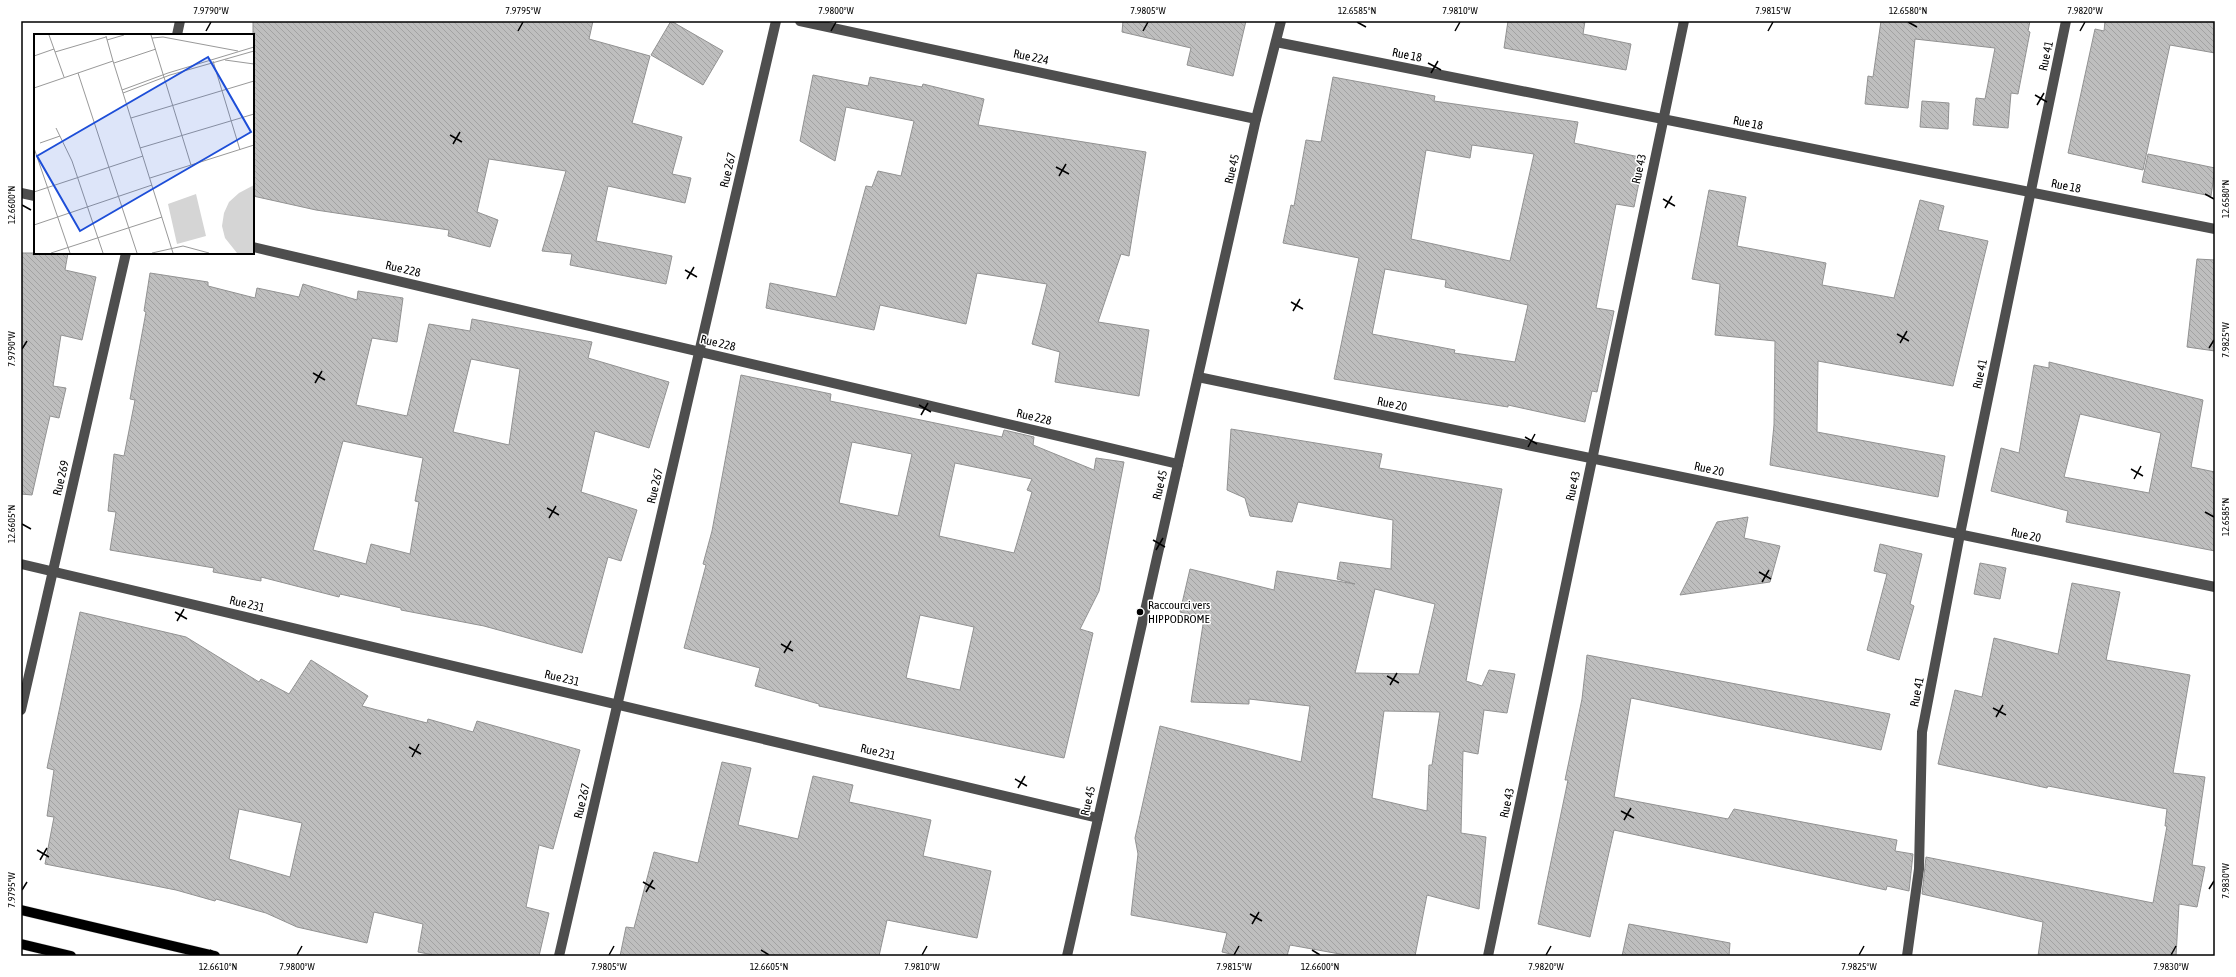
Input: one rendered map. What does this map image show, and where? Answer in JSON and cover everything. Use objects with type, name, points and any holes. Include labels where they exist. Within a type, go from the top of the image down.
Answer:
[{"type":"main road","points":[[21,910],[215,956]]},
{"type":"main road","points":[[21,944],[71,956]]},
{"type":"street","points":[[177,34],[180,21]]},
{"type":"street","name":"Rue 267","points":[[559,956],[776,21]]},
{"type":"street","name":"Rue 224","points":[[800,21],[1256,119]]},
{"type":"street","name":"Rue 45","points":[[1067,956],[1256,119],[1280,21]]},
{"type":"street","name":"Rue 43","points":[[1488,956],[1684,21]]},
{"type":"street","name":"Rue 41","points":[[1907,956],[1919,869],[1922,732],[1960,534],[2066,21]]},
{"type":"street","name":"Rue 18","points":[[1276,42],[2215,229]]},
{"type":"street","points":[[21,193],[34,196]]},
{"type":"street","name":"Rue 228","points":[[254,247],[1178,464]]},
{"type":"street","name":"Rue 269","points":[[21,710],[126,254]]},
{"type":"street","name":"Rue 20","points":[[1198,377],[2215,587]]},
{"type":"street","name":"Rue 231","points":[[21,564],[1098,818]]},
{"type":"building","points":[[253,21],[593,21],[589,39],[650,56],[632,123],[682,137],[672,174],[691,178],[685,203],[608,186],[596,241],[672,256],[666,284],[570,265],[572,254],[542,251],[566,171],[489,159],[477,212],[498,220],[490,247],[448,236],[449,230],[316,210],[254,196]]},
{"type":"building","points":[[671,21],[723,51],[703,85],[651,55]]},
{"type":"building","points":[[1123,21],[1246,21],[1233,76],[1187,65],[1191,48],[1122,32]]},
{"type":"building","points":[[1508,21],[1585,21],[1583,34],[1631,44],[1626,70],[1504,48]]},
{"type":"building","points":[[1881,21],[2030,21],[2028,31],[2030,32],[2018,94],[2011,93],[2008,128],[1973,125],[1976,98],[1985,99],[1995,48],[1915,39],[1908,108],[1865,104],[1868,76],[1873,77]]},
{"type":"building","points":[[2105,21],[2215,21],[2215,53],[2170,45],[2143,170],[2068,153],[2095,29],[2104,31]]},
{"type":"building","points":[[813,75],[868,86],[870,77],[922,87],[923,84],[984,99],[978,125],[1146,152],[1129,256],[1121,254],[1098,322],[1149,330],[1139,396],[1055,382],[1060,352],[1032,344],[1047,284],[977,273],[966,324],[880,305],[874,330],[766,308],[770,283],[836,297],[866,186],[872,187],[878,171],[901,176],[914,121],[846,107],[835,161],[800,141]]},
{"type":"building","points":[[1333,77],[1435,96],[1434,101],[1578,122],[1574,143],[1644,158],[1634,207],[1616,204],[1596,308],[1614,311],[1597,392],[1592,391],[1585,422],[1508,405],[1508,407],[1334,379],[1359,258],[1283,243],[1291,205],[1294,206],[1306,140],[1321,142]],"holes":[[[1472,145],[1534,154],[1510,261],[1411,239],[1426,150],[1470,158]],[[1385,269],[1446,280],[1445,287],[1528,305],[1515,362],[1454,353],[1455,350],[1372,334]]]},
{"type":"building","points":[[1922,101],[1949,103],[1948,129],[1920,127]]},
{"type":"building","points":[[2148,154],[2215,168],[2211,196],[2142,182]]},
{"type":"building","points":[[1709,190],[1746,197],[1737,246],[1826,263],[1822,285],[1894,298],[1920,200],[1944,206],[1938,230],[1988,241],[1953,386],[1818,361],[1817,432],[1945,456],[1938,497],[1770,465],[1774,425],[1775,341],[1715,335],[1720,284],[1692,279]]},
{"type":"building","points":[[21,253],[68,254],[65,270],[96,277],[82,340],[61,335],[53,386],[66,388],[59,418],[50,416],[32,495],[21,494]]},
{"type":"building","points":[[2197,259],[2215,260],[2215,351],[2187,347]]},
{"type":"building","points":[[150,273],[208,282],[208,286],[255,298],[257,288],[299,297],[303,284],[357,300],[358,291],[403,298],[397,342],[372,338],[356,405],[407,416],[429,324],[470,331],[472,319],[592,342],[588,358],[669,382],[649,448],[595,431],[581,492],[637,510],[621,561],[608,557],[582,653],[484,626],[401,610],[401,608],[340,594],[339,597],[261,577],[261,581],[213,572],[214,568],[110,550],[116,512],[108,511],[114,454],[124,456],[135,400],[130,399],[146,312],[144,311]],"holes":[[[471,359],[520,369],[509,445],[453,432]],[[343,441],[423,458],[415,501],[419,502],[410,554],[371,544],[366,564],[313,550]]]},
{"type":"building","points":[[2049,362],[2203,400],[2191,467],[2215,472],[2215,551],[2066,522],[2068,511],[1991,491],[2001,448],[2019,453],[2034,365],[2049,368]],"holes":[[[2080,414],[2161,433],[2149,493],[2064,477]]]},
{"type":"building","points":[[741,375],[831,394],[830,401],[1002,437],[1004,430],[1034,437],[1033,445],[1094,470],[1096,458],[1124,462],[1099,591],[1080,629],[1093,633],[1064,758],[819,706],[819,704],[755,686],[760,668],[684,648],[706,565],[703,564],[712,531]],"holes":[[[852,442],[912,454],[898,516],[839,503]],[[955,463],[1032,479],[1027,490],[1032,492],[1014,553],[939,536]],[[920,615],[974,627],[960,690],[906,678]]]},
{"type":"building","points":[[1231,429],[1382,454],[1379,468],[1502,489],[1466,681],[1482,686],[1489,670],[1515,674],[1507,713],[1484,710],[1478,754],[1463,751],[1461,833],[1486,837],[1479,909],[1427,895],[1415,956],[1351,956],[1290,945],[1287,956],[1239,956],[1222,952],[1227,933],[1131,915],[1138,854],[1135,838],[1160,726],[1301,762],[1310,706],[1249,699],[1249,704],[1191,702],[1204,618],[1180,612],[1190,569],[1274,590],[1277,571],[1355,584],[1337,579],[1340,562],[1391,569],[1393,520],[1298,502],[1292,522],[1250,516],[1245,498],[1227,490]],"holes":[[[1375,589],[1435,604],[1419,674],[1355,673]],[[1384,711],[1440,712],[1432,765],[1429,765],[1427,811],[1372,798]]]},
{"type":"building","points":[[1748,517],[1744,538],[1780,546],[1770,582],[1680,595],[1717,522]]},
{"type":"building","points":[[1880,544],[1922,554],[1910,604],[1914,606],[1899,660],[1867,650],[1887,574],[1874,571]]},
{"type":"building","points":[[1980,563],[2006,568],[2000,599],[1974,594]]},
{"type":"building","points":[[2072,583],[2120,592],[2106,660],[2190,675],[2173,773],[2205,777],[2192,865],[2205,867],[2197,907],[2179,904],[2176,956],[2038,956],[2043,922],[1922,894],[1926,857],[2153,903],[2167,826],[2165,826],[2167,809],[2048,786],[2047,788],[1938,764],[1955,690],[1982,697],[1994,638],[2058,654]]},
{"type":"building","points":[[80,612],[186,637],[259,682],[261,679],[289,694],[311,660],[368,696],[362,706],[427,723],[428,719],[473,732],[477,721],[580,750],[553,849],[539,845],[526,907],[549,913],[539,956],[439,956],[418,952],[423,924],[374,912],[367,943],[297,927],[266,913],[216,899],[215,901],[176,890],[45,864],[54,817],[47,816],[54,770],[47,768]],"holes":[[[239,809],[302,823],[290,877],[229,859]]]},
{"type":"building","points":[[1587,655],[1890,714],[1881,750],[1631,698],[1614,797],[1728,819],[1734,809],[1897,840],[1895,851],[1913,854],[1909,891],[1887,886],[1886,890],[1614,830],[1590,937],[1538,924],[1568,780],[1565,780],[1582,699]]},
{"type":"building","points":[[722,762],[751,768],[738,825],[798,839],[813,776],[853,785],[849,802],[931,820],[923,856],[991,871],[977,938],[887,920],[879,956],[620,956],[626,927],[634,928],[654,852],[698,863]]},
{"type":"building","points":[[1629,924],[1730,943],[1729,956],[1622,956]]},
{"type":"place","name":"Raccourci vers HIPPODROME","points":[[1140,612]]}]
